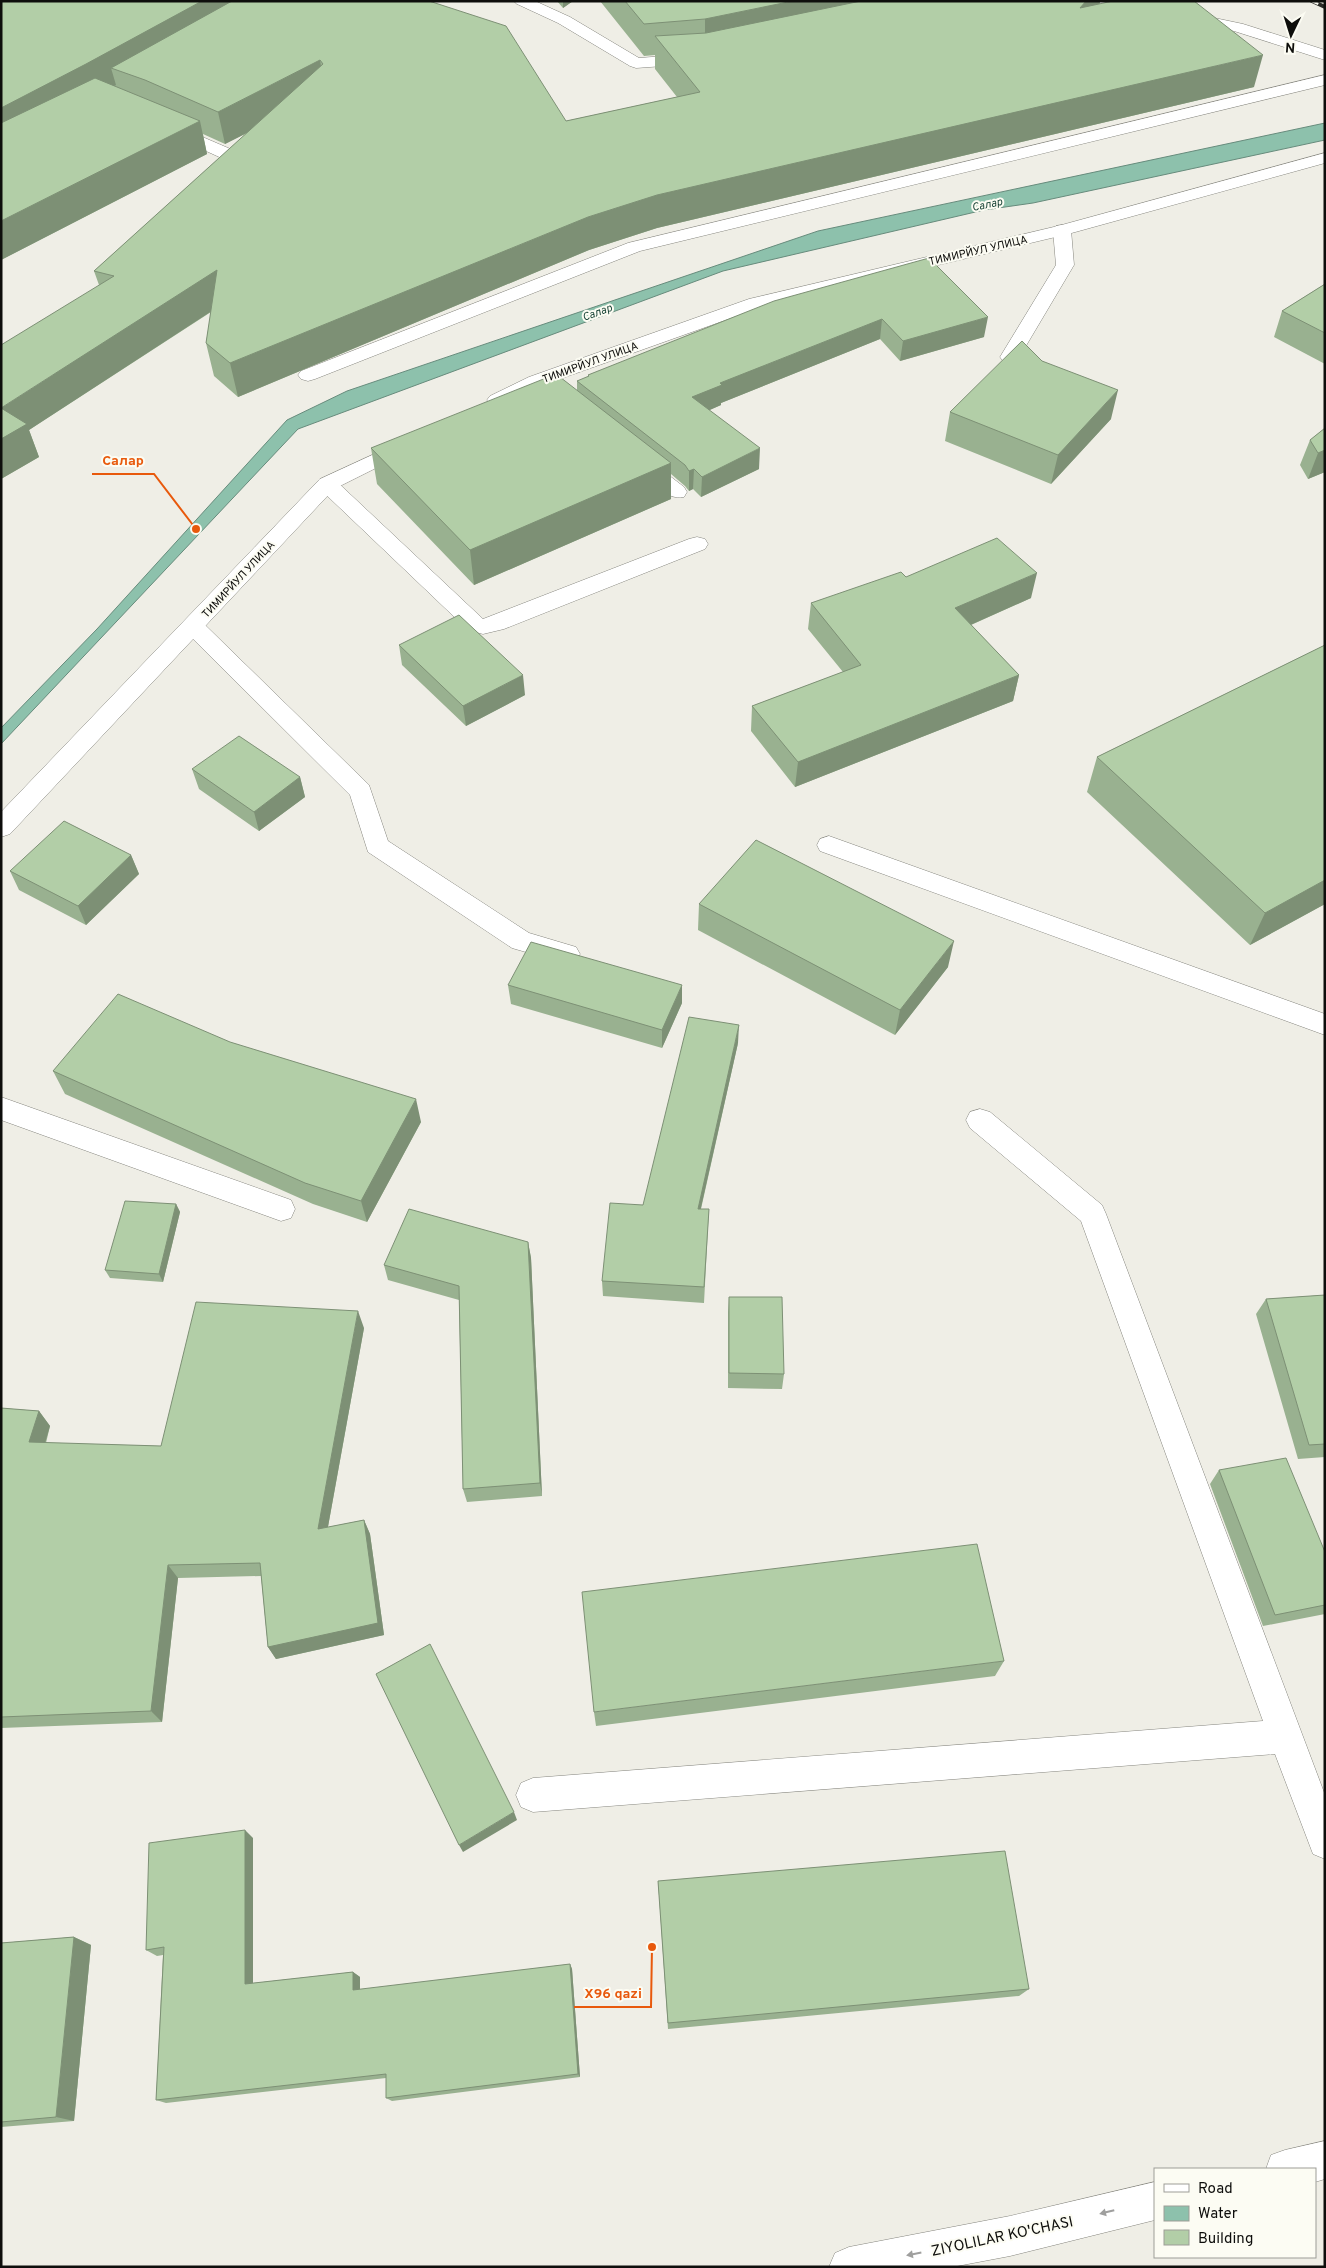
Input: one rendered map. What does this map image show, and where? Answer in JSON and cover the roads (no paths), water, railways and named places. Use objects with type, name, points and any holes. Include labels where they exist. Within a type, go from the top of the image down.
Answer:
[{"type":"street","points":[[522,1],[564,20],[636,63],[705,58]]},
{"type":"street","points":[[1101,1],[1237,27],[1325,55]]},
{"type":"street","points":[[308,375],[634,247],[1325,80]]},
{"type":"street","points":[[155,122],[243,161]]},
{"type":"street","name":"ТИМИРЙУЛ УЛИЦА","points":[[476,411],[536,381],[756,303],[1062,230],[1325,158]]},
{"type":"street","points":[[1010,357],[1065,265],[1062,230]]},
{"type":"street","points":[[536,381],[552,394]]},
{"type":"street","name":"ТИМИРЙУЛ УЛИЦА","points":[[1,828],[327,484],[424,436]]},
{"type":"street","points":[[630,455],[678,492]]},
{"type":"street","points":[[327,484],[476,625],[484,627],[496,624],[697,544]]},
{"type":"street","points":[[193,626],[361,791],[377,846],[521,941],[585,959]]},
{"type":"street","points":[[829,845],[1325,1026]]},
{"type":"street","points":[[1,1108],[281,1210]]},
{"type":"street","points":[[980,1120],[1092,1214],[1325,1842]]},
{"type":"street","points":[[533,1796],[1286,1736]]},
{"type":"street","points":[[1289,2168],[1325,2160]]},
{"type":"street","name":"ZIYOLILAR KO'CHASI","points":[[849,2267],[1010,2236],[1154,2201]]},
{"type":"water","name":"Салар","points":[[1325,123],[1325,140],[1033,203],[984,210],[723,271],[298,429],[1,744],[1,728],[97,629],[287,420],[347,391],[818,231]]},
{"type":"railway","points":[[1312,1],[1325,7]]},
{"type":"place","name":"Салар","points":[[196,529]]},
{"type":"place","name":"X96 qazi","points":[[652,1947]]}]
